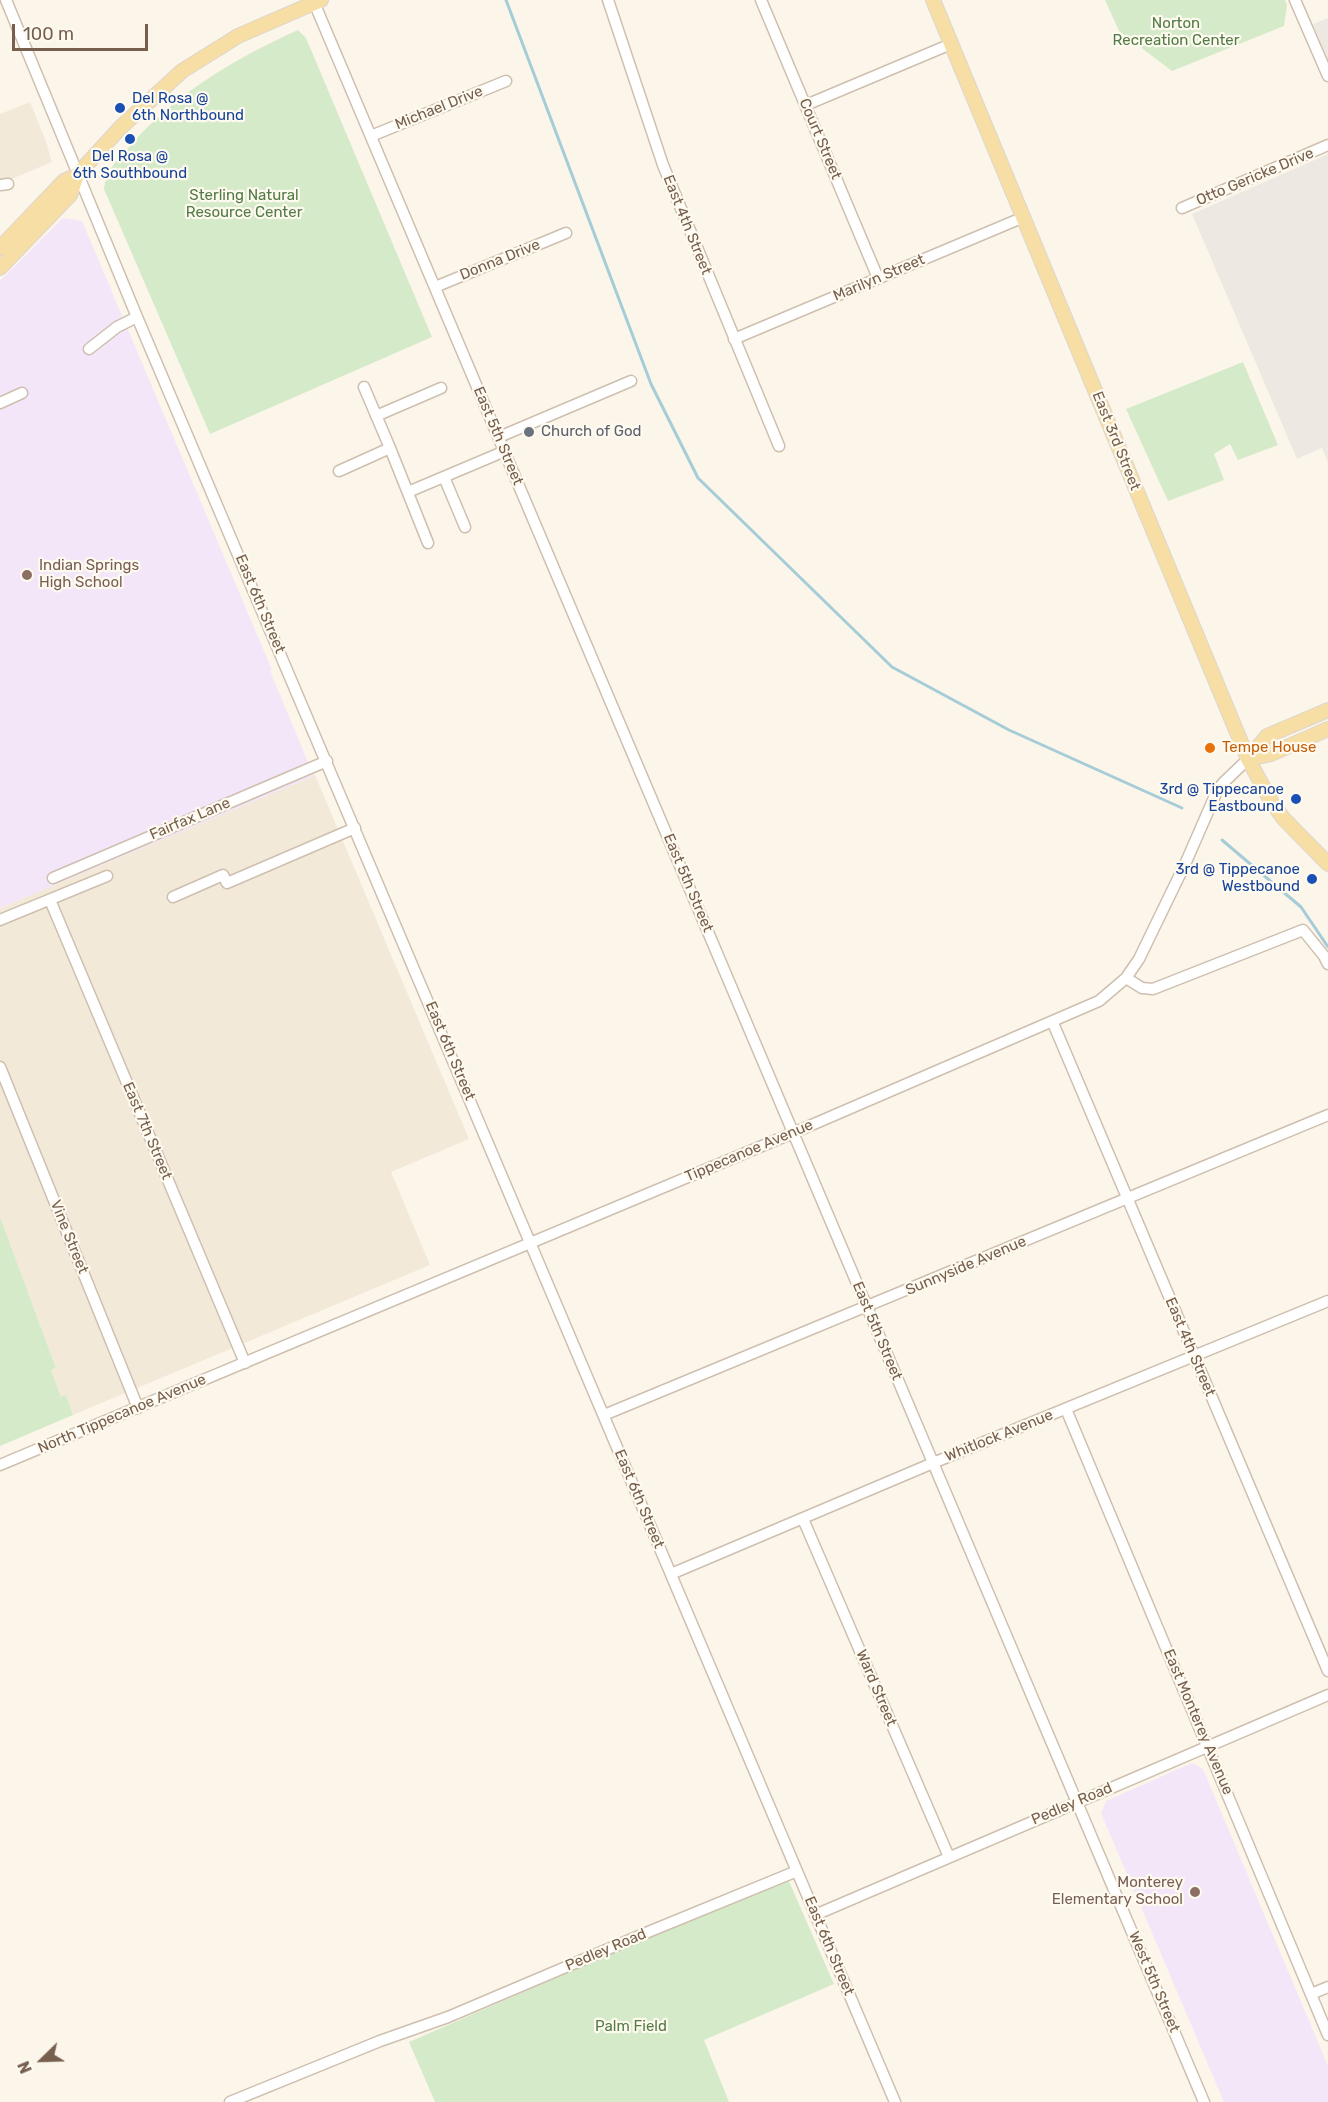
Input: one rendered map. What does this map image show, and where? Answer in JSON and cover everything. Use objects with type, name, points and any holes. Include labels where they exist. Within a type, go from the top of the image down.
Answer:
[{"type":"main road","name":"East 3rd Street","points":[[933,0],[1248,759],[1283,818],[1328,864]]},
{"type":"main road","points":[[0,268],[70,195],[77,176],[120,128],[182,71],[238,36],[316,1]]},
{"type":"main road","points":[[0,249],[64,181],[77,176]]},
{"type":"main road","points":[[1248,759],[1268,736],[1328,710]]},
{"type":"main road","points":[[1248,759],[1271,754],[1328,729]]},
{"type":"street","name":"East 6th Street","points":[[6,0],[68,148],[77,176],[895,2102]]},
{"type":"street","name":"East 4th Street","points":[[608,0],[663,165],[779,446]]},
{"type":"street","name":"Court Street","points":[[761,0],[878,278]]},
{"type":"street","points":[[1295,0],[1328,76]]},
{"type":"street","name":"East 5th Street","points":[[316,1],[371,136],[1061,1763]]},
{"type":"street","points":[[806,105],[951,44]]},
{"type":"street","name":"Michael Drive","points":[[371,136],[506,81]]},
{"type":"street","name":"Otto Gericke Drive","points":[[1182,208],[1328,145]]},
{"type":"street","name":"Marilyn Street","points":[[734,339],[1024,218]]},
{"type":"street","name":"Donna Drive","points":[[435,287],[566,233]]},
{"type":"street","points":[[89,349],[117,327],[137,317]]},
{"type":"street","points":[[499,437],[630,381]]},
{"type":"street","points":[[364,387],[428,543]]},
{"type":"street","points":[[376,416],[441,388]]},
{"type":"street","points":[[0,403],[22,393]]},
{"type":"street","points":[[339,471],[390,448]]},
{"type":"street","points":[[408,492],[505,452]]},
{"type":"street","points":[[444,477],[465,527]]},
{"type":"street","name":"Tippecanoe Avenue","points":[[245,1363],[1053,1023],[1099,1001],[1126,978],[1139,958],[1186,862],[1217,791],[1222,783],[1248,759]]},
{"type":"street","name":"Fairfax Lane","points":[[53,878],[327,761]]},
{"type":"street","points":[[173,897],[223,875],[227,883],[355,828]]},
{"type":"street","points":[[0,921],[107,876]]},
{"type":"street","name":"East 7th Street","points":[[50,900],[245,1363]]},
{"type":"street","points":[[1126,978],[1142,988],[1153,989],[1303,930],[1328,964]]},
{"type":"street","name":"East 4th Street","points":[[1053,1023],[1328,1671]]},
{"type":"street","name":"Vine Street","points":[[0,1066],[138,1407]]},
{"type":"street","name":"Sunnyside Avenue","points":[[604,1415],[1328,1115]]},
{"type":"street","name":"Whitlock Avenue","points":[[671,1574],[1066,1408],[1326,1305]]},
{"type":"street","name":"North Tippecanoe Avenue","points":[[0,1465],[245,1363]]},
{"type":"street","name":"East Monterey Avenue","points":[[1066,1408],[1328,2035]]},
{"type":"street","name":"Ward Street","points":[[803,1519],[948,1857]]},
{"type":"street","name":"Pedley Road","points":[[815,1915],[1328,1695]]},
{"type":"street","name":"West 5th Street","points":[[1061,1763],[1204,2102]]},
{"type":"street","name":"Pedley Road","points":[[230,2102],[380,2041],[448,2017],[797,1871]]},
{"type":"street","points":[[1311,1994],[1328,1987]]},
{"type":"shaded area","points":[[1328,18],[1328,60],[1313,24]]},
{"type":"shaded area","points":[[30,102],[52,162],[0,184],[0,114]]},
{"type":"shaded area","points":[[1328,154],[1328,463],[1322,448],[1297,459],[1192,214]]},
{"type":"shaded area","name":"Indian Springs High School","points":[[63,218],[82,221],[272,670],[270,671],[314,776],[0,908],[0,281]]},
{"type":"shaded area","points":[[315,775],[469,1139],[391,1172],[430,1265],[73,1415],[66,1396],[61,1397],[51,1370],[56,1368],[0,1217],[0,908]]},
{"type":"shaded area","name":"Monterey Elementary School","points":[[1192,1763],[1203,1769],[1328,2066],[1328,2102],[1224,2102],[1101,1813],[1106,1801]]},
{"type":"green space","name":"Norton Recreation Center","points":[[1105,0],[1285,0],[1287,5],[1284,26],[1172,71],[1119,31]]},
{"type":"green space","name":"Sterling Natural Resource Center","points":[[298,30],[306,38],[432,337],[210,434],[104,189],[105,182],[112,166],[129,147],[166,110],[186,94],[251,53]]},
{"type":"green space","points":[[1243,362],[1278,445],[1238,460],[1230,444],[1214,454],[1224,480],[1168,501],[1126,409]]},
{"type":"green space","points":[[0,1217],[56,1368],[51,1370],[61,1397],[66,1395],[73,1415],[0,1446]]},
{"type":"green space","name":"Palm Field","points":[[787,1877],[834,1984],[704,2040],[729,2102],[435,2102],[409,2042]]},
{"type":"waterway","points":[[506,0],[651,384],[698,478],[892,667],[1009,730],[1182,808]]},
{"type":"waterway","points":[[1222,840],[1301,907],[1328,947]]},
{"type":"place","name":"Del Rosa @ 6th Northbound","points":[[120,108]]},
{"type":"place","name":"Del Rosa @ 6th Southbound","points":[[130,139]]},
{"type":"place","name":"Church of God","points":[[529,432]]},
{"type":"place","name":"Indian Springs High School","points":[[27,575]]},
{"type":"place","name":"Tempe House","points":[[1210,748]]},
{"type":"place","name":"3rd @ Tippecanoe Eastbound","points":[[1296,799]]},
{"type":"place","name":"3rd @ Tippecanoe Westbound","points":[[1312,879]]},
{"type":"place","name":"Monterey Elementary School","points":[[1195,1892]]}]
